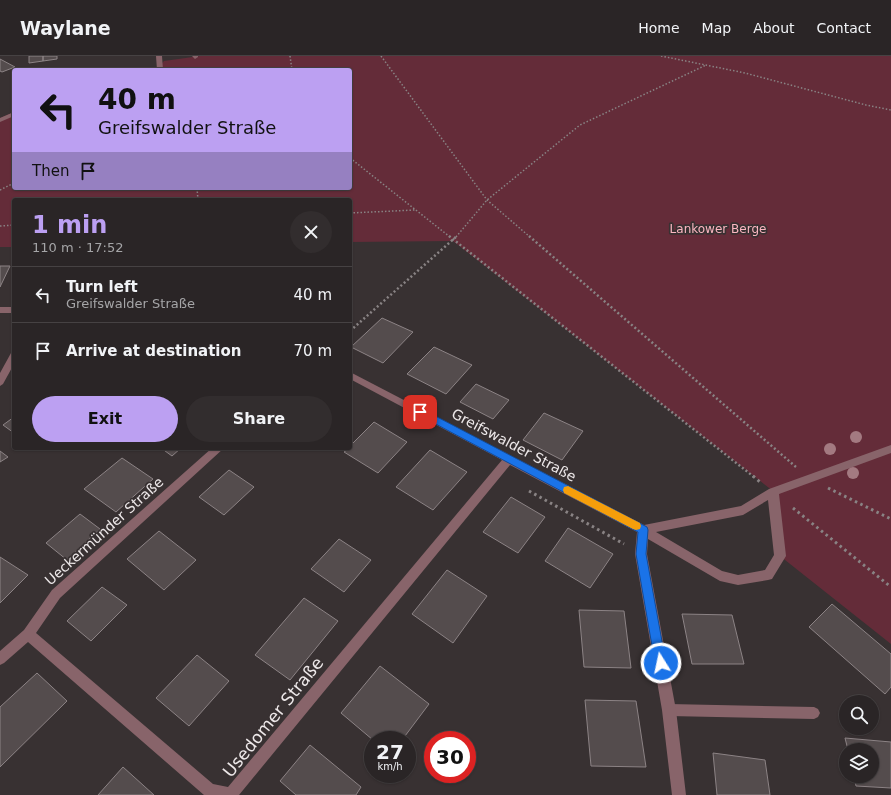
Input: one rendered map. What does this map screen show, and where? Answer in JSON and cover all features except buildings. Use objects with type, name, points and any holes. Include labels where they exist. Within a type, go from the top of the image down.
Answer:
[{"type":"street","points":[[0,310],[12,310]]},
{"type":"street","points":[[0,382],[12,358]]},
{"type":"street","name":"Greifswalder Straße","points":[[352,376],[643,530],[720,576],[738,580],[768,575],[780,556],[773,492]]},
{"type":"street","points":[[679,795],[669,710],[641,554],[643,530],[743,510],[773,492],[891,449]]},
{"type":"street","name":"Ueckermünder Straße","points":[[0,659],[28,634],[56,594],[217,450]]},
{"type":"street","name":"Usedomer Straße","points":[[28,634],[210,791],[232,794],[509,459]]},
{"type":"lane","points":[[159,56],[160,68]]},
{"type":"lane","points":[[0,120],[12,115]]},
{"type":"lane","points":[[669,710],[814,713]]},
{"type":"path","points":[[290,56],[292,68]]},
{"type":"path","points":[[381,56],[487,200],[809,479],[891,519]]},
{"type":"path","points":[[661,56],[746,73],[866,105],[891,110]]},
{"type":"path","points":[[352,328],[453,241],[487,200],[580,125],[706,65]]},
{"type":"path","points":[[352,160],[891,587]]},
{"type":"path","points":[[0,190],[12,183]]},
{"type":"path","points":[[352,213],[416,210]]},
{"type":"path","points":[[0,226],[12,225]]},
{"type":"green space","name":"Lankower Berge","points":[[200,56],[891,56],[891,644],[780,556],[773,491],[453,241],[352,242],[352,198],[12,198],[12,247],[0,247],[0,118],[12,113],[12,190],[352,190],[352,68],[158,68],[164,61]]},
{"type":"slow traffic","points":[[568,490],[636,526]]},
{"type":"route","points":[[420,412],[643,530],[641,554],[661,663]]}]
